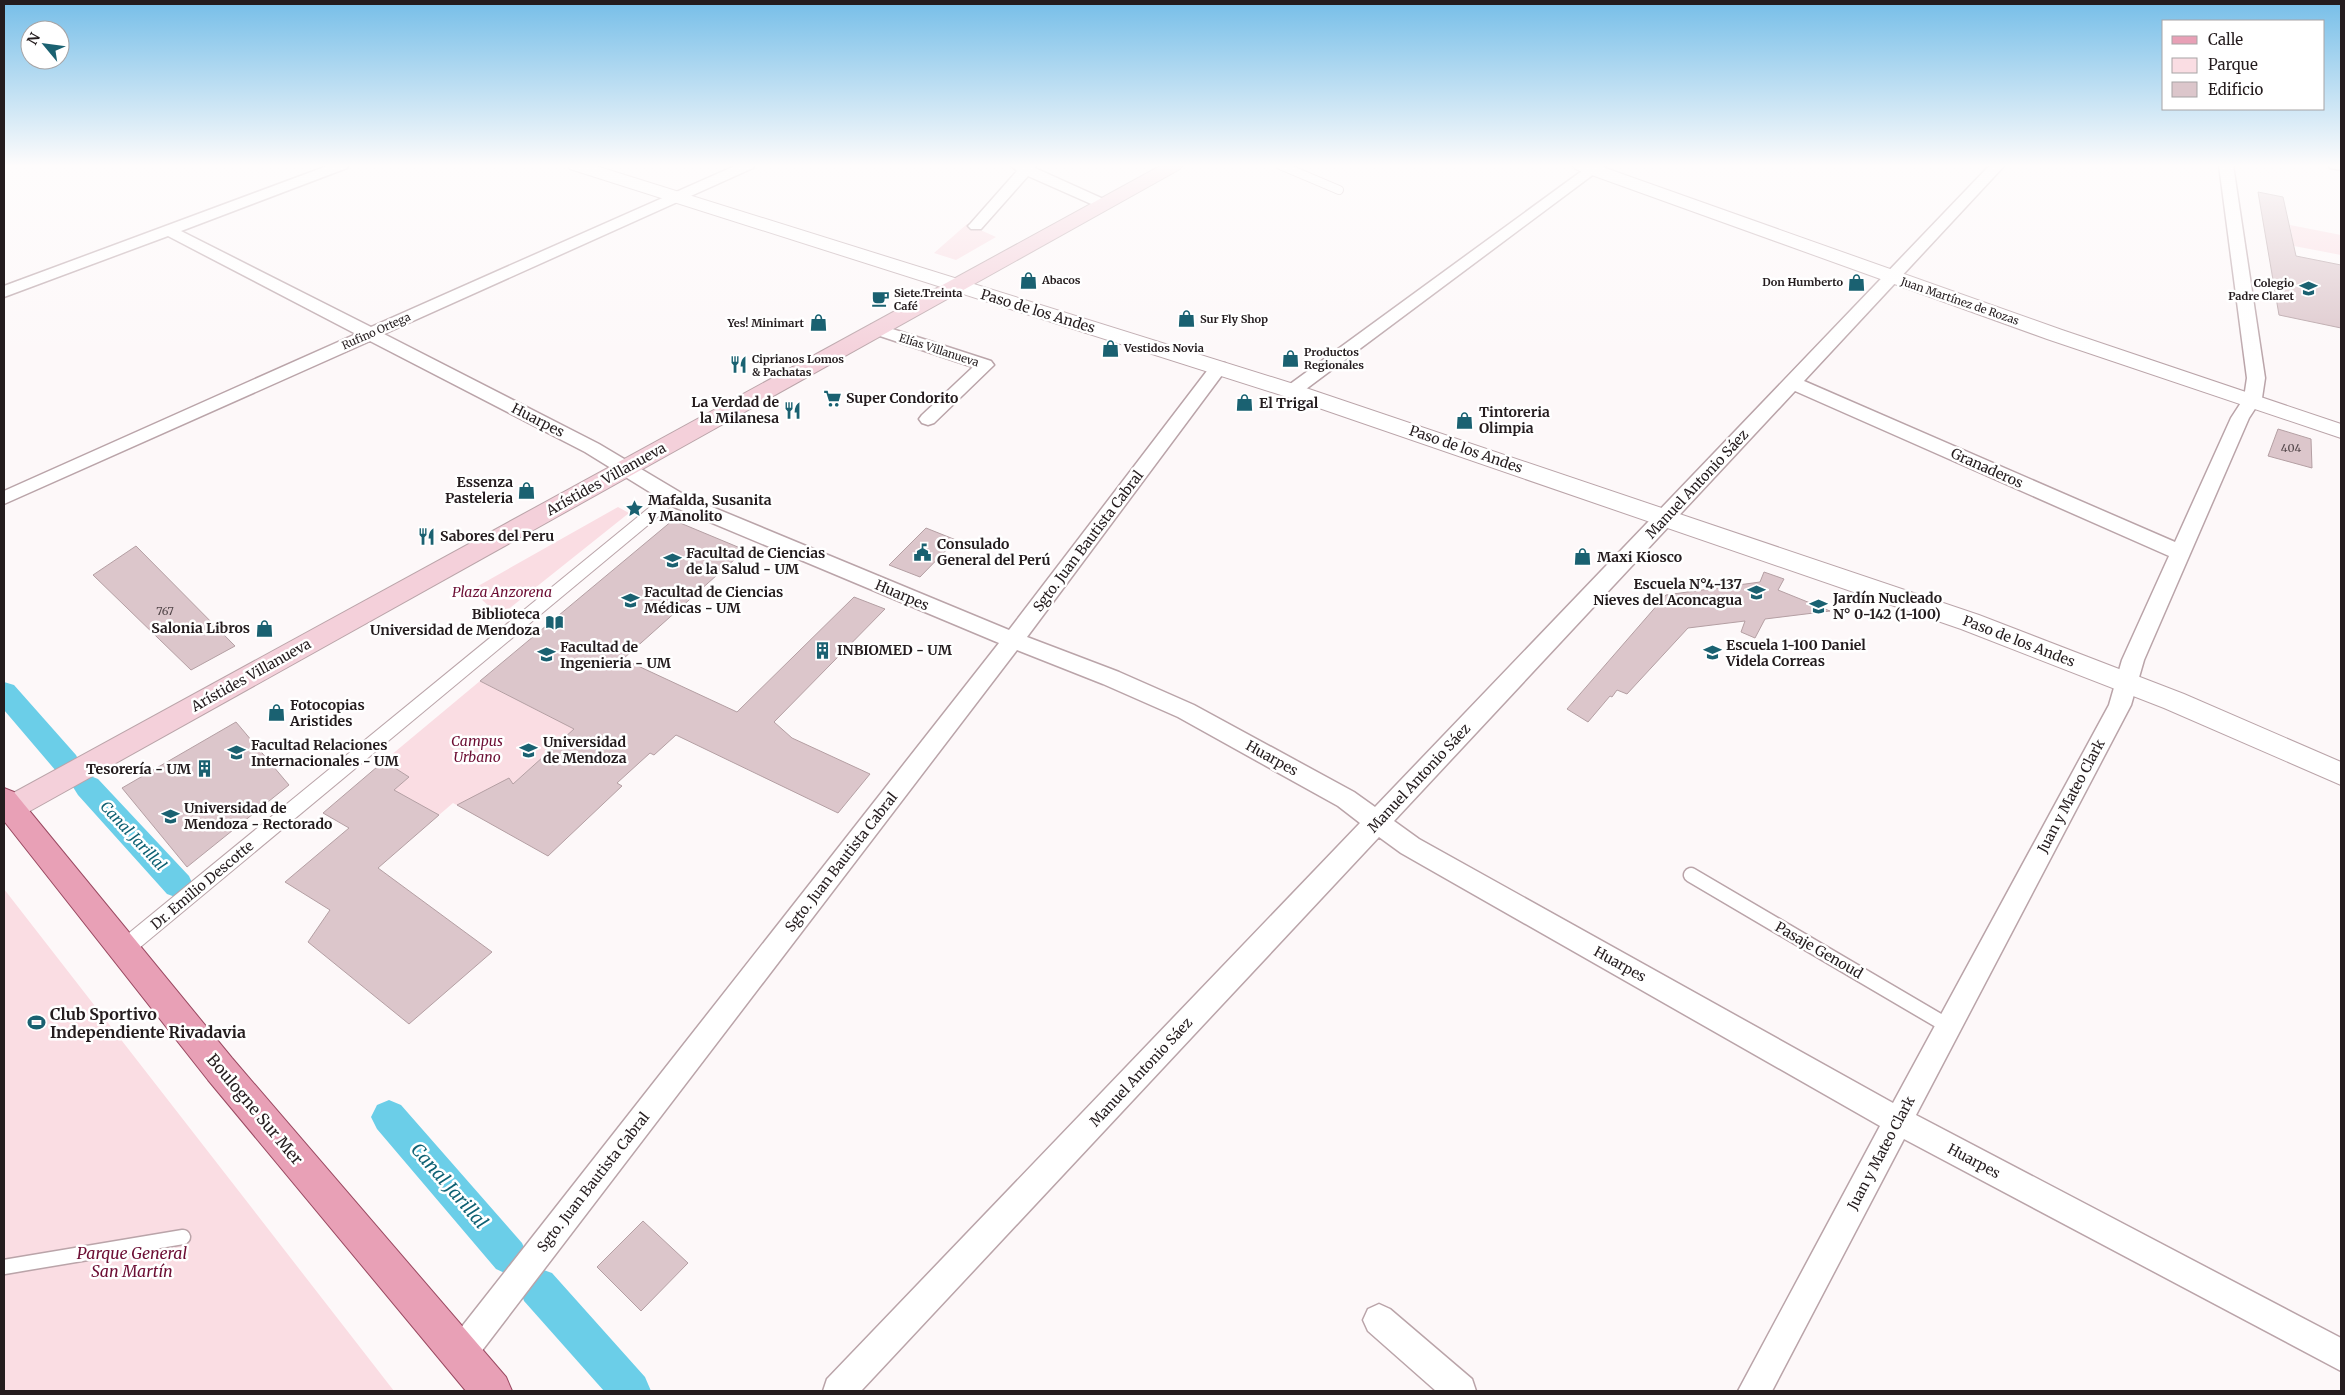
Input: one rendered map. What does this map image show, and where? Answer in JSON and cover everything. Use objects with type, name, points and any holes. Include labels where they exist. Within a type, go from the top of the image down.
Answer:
[{"type":"main road","name":"Arístides Villanueva","points":[[7,804],[625,468],[1056,230]]},
{"type":"main road","name":"Boulogne Sur Mer","points":[[7,804],[125,948],[220,1069],[492,1391]]},
{"type":"street","points":[[4,292],[168,230]]},
{"type":"street","name":"Huarpes","points":[[168,230],[592,448],[672,497],[1013,640],[1111,678],[1186,711],[1340,796],[1410,846],[1898,1121],[2341,1355]]},
{"type":"street","name":"Rufino Ortega","points":[[4,498],[602,230]]},
{"type":"street","name":"Paso de los Andes","points":[[785,230],[1292,391],[1666,516],[1970,622],[2126,682],[2341,774]]},
{"type":"street","points":[[1292,391],[1506,230]]},
{"type":"street","name":"Juan Martínez de Rozas","points":[[1765,230],[1892,277],[2341,431]]},
{"type":"street","name":"Manuel Antonio Sáez","points":[[840,1391],[1936,230]]},
{"type":"street","name":"Juan y Mateo Clark","points":[[1754,1391],[2120,705],[2133,660],[2240,418],[2251,401],[2255,391],[2256,378],[2235,230]]},
{"type":"street","name":"Elías Villanueva","points":[[877,329],[985,365],[928,419]]},
{"type":"street","name":"Sgto. Juan Bautista Cabral","points":[[460,1354],[1013,640],[1218,368]]},
{"type":"street","name":"Granaderos","points":[[1793,383],[2181,552]]},
{"type":"street","name":"Dr. Emilio Descotte","points":[[125,948],[672,497]]},
{"type":"street","points":[[1378,1320],[1460,1391]]},
{"type":"lane","name":"Pasaje Genoud","points":[[1691,875],[1948,1026]]},
{"type":"lane","points":[[4,1267],[183,1237]]},
{"type":"green space","points":[[960,230],[981,230],[996,237],[956,260],[934,253]]},
{"type":"green space","points":[[2291,230],[2316,230],[2341,235],[2341,255],[2294,246]]},
{"type":"green space","name":"Plaza Anzorena","points":[[618,507],[629,513],[500,616],[471,590]]},
{"type":"green space","name":"Campus Urbano","points":[[480,681],[574,729],[477,816],[453,803],[439,815],[394,790],[409,777],[384,761]]},
{"type":"green space","name":"Parque General San Martín","points":[[4,889],[394,1391],[4,1391]]},
{"type":"building","name":"Colegio Padre Claret","points":[[2265,230],[2290,230],[2296,256],[2341,265],[2341,328],[2279,315]]},
{"type":"building","points":[[2278,429],[2311,439],[2312,468],[2268,456]]},
{"type":"building","name":"Universidad de Mendoza","points":[[673,520],[745,550],[623,659],[737,712],[854,597],[885,609],[774,722],[792,738],[870,774],[838,813],[676,735],[654,755],[650,753],[617,783],[622,786],[548,856],[457,805],[509,778],[513,784],[574,729],[480,681]]},
{"type":"building","name":"Consulado General del Perú","points":[[926,528],[956,540],[920,577],[889,565]]},
{"type":"building","points":[[136,546],[235,646],[191,670],[93,575]]},
{"type":"building","points":[[1764,572],[1784,579],[1778,590],[1830,611],[1765,619],[1755,638],[1741,632],[1745,621],[1688,628],[1627,694],[1617,690],[1588,722],[1567,709],[1666,595],[1760,582]]},
{"type":"building","points":[[236,722],[289,785],[187,867],[122,788]]},
{"type":"building","points":[[384,761],[409,777],[394,790],[439,815],[378,868],[492,952],[409,1024],[308,942],[330,910],[285,882],[349,828],[323,813]]},
{"type":"building","points":[[643,1221],[688,1263],[641,1311],[597,1267]]},
{"type":"waterway","name":"Canal Jarillal","points":[[4,692],[66,763]]},
{"type":"waterway","name":"Canal Jarillal","points":[[88,787],[178,885]]},
{"type":"waterway","name":"Canal Jarillal","points":[[389,1117],[509,1256]]},
{"type":"waterway","name":"Canal Jarillal","points":[[538,1287],[631,1391]]},
{"type":"place","name":"Abacos","points":[[1028,280]]},
{"type":"place","name":"Don Humberto","points":[[1857,282]]},
{"type":"place","name":"Colegio Padre Claret","points":[[2308,289]]},
{"type":"place","name":"Siete.Treinta Café","points":[[880,299]]},
{"type":"place","name":"Sur Fly Shop","points":[[1186,319]]},
{"type":"place","name":"Yes! Minimart","points":[[818,323]]},
{"type":"place","name":"Vestidos Novia","points":[[1110,348]]},
{"type":"place","name":"Productos Regionales","points":[[1290,358]]},
{"type":"place","name":"Ciprianos Lomos & Pachatas","points":[[738,365]]},
{"type":"place","name":"Super Condorito","points":[[832,398]]},
{"type":"place","name":"El Trigal","points":[[1245,403]]},
{"type":"place","name":"La Verdad de la Milanesa","points":[[793,410]]},
{"type":"place","name":"Tintoreria Olimpia","points":[[1465,420]]},
{"type":"place","name":"Essenza Pasteleria","points":[[527,490]]},
{"type":"place","name":"Mafalda, Susanita y Manolito","points":[[634,508]]},
{"type":"place","name":"Sabores del Peru","points":[[426,536]]},
{"type":"place","name":"Consulado General del Perú","points":[[923,552]]},
{"type":"place","name":"Maxi Kiosco","points":[[1583,557]]},
{"type":"place","name":"Facultad de Ciencias de la Salud - UM","points":[[672,561]]},
{"type":"place","name":"Escuela N°4-137 Nieves del Aconcagua","points":[[1756,592]]},
{"type":"place","name":"Facultad de Ciencias Médicas - UM","points":[[630,600]]},
{"type":"place","name":"Jardín Nucleado N° 0-142 (1-100)","points":[[1819,606]]},
{"type":"place","name":"Biblioteca Universidad de Mendoza","points":[[554,622]]},
{"type":"place","name":"Salonia Libros","points":[[264,628]]},
{"type":"place","name":"INBIOMED - UM","points":[[823,650]]},
{"type":"place","name":"Escuela 1-100 Daniel Videla Correas","points":[[1712,653]]},
{"type":"place","name":"Facultad de Ingenieria - UM","points":[[546,655]]},
{"type":"place","name":"Fotocopias Aristides","points":[[276,713]]},
{"type":"place","name":"Universidad de Mendoza","points":[[529,750]]},
{"type":"place","name":"Facultad Relaciones Internacionales - UM","points":[[237,753]]},
{"type":"place","name":"Tesorería - UM","points":[[205,769]]},
{"type":"place","name":"Universidad de Mendoza - Rectorado","points":[[170,816]]},
{"type":"place","name":"Club Sportivo Independiente Rivadavia","points":[[36,1023]]}]
